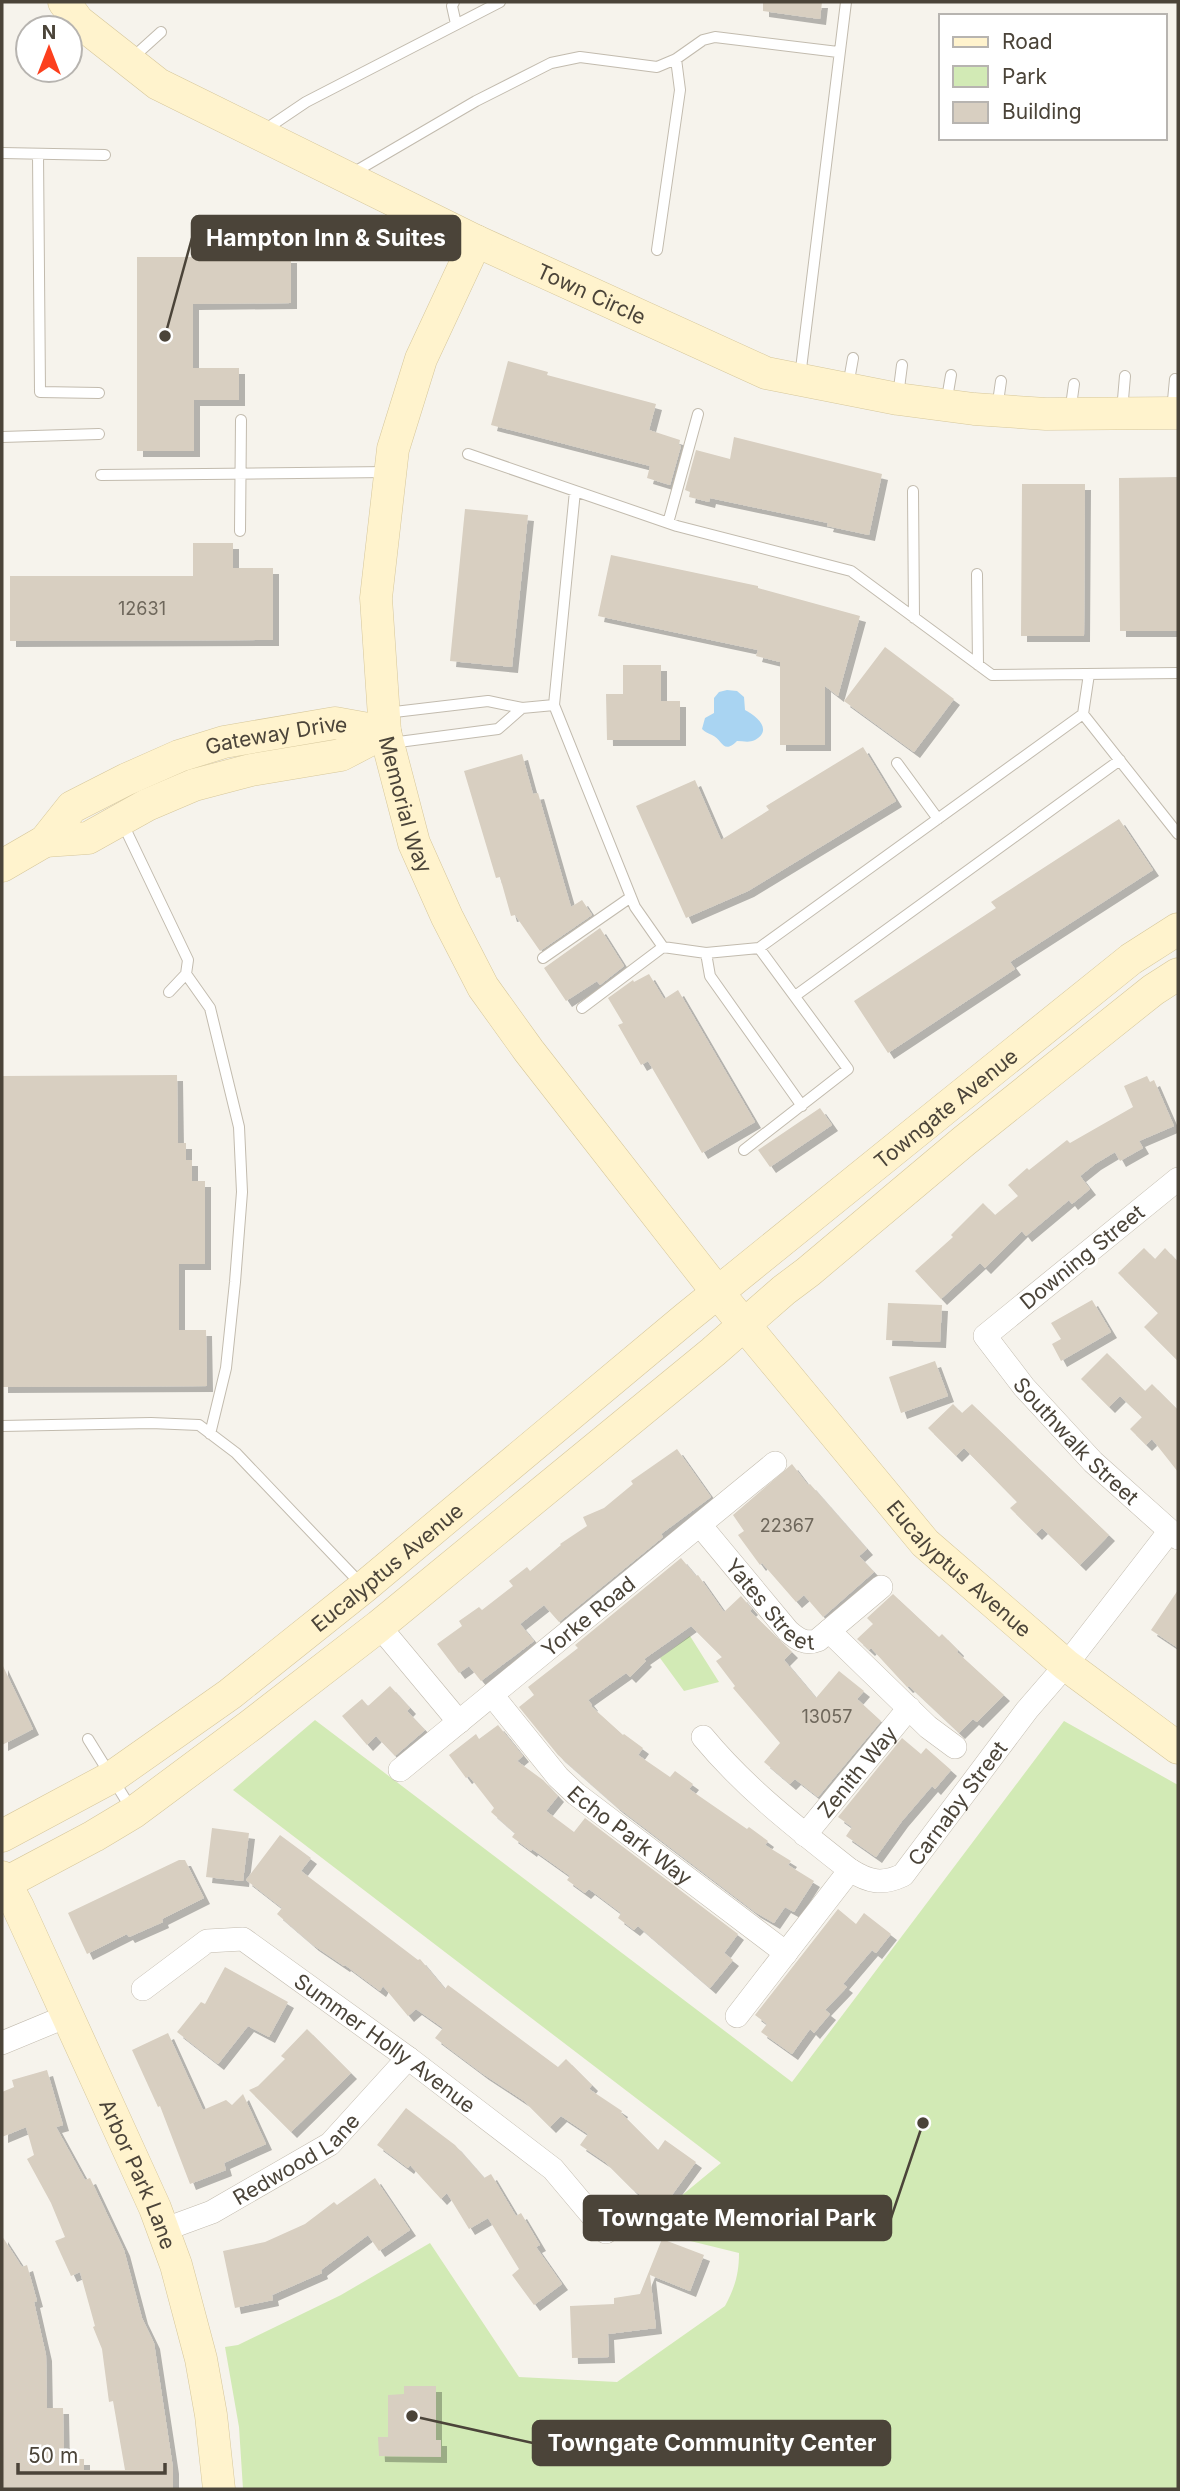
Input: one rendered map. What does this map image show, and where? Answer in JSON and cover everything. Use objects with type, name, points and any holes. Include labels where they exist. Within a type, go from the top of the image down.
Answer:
[{"type":"street","name":"Town Circle","points":[[64,2],[78,21],[158,85],[476,241],[765,373],[799,380],[850,373],[898,399],[948,391],[1072,399],[1122,414],[1175,413]]},
{"type":"street","name":"Memorial Way","points":[[476,241],[421,359],[393,449],[376,598],[385,729],[414,843],[447,917],[483,987],[529,1051],[718,1293]]},
{"type":"street","name":"Gateway Drive","points":[[2,866],[45,841],[72,807],[179,756],[224,742],[335,723],[385,729]]},
{"type":"street","name":"Gateway Drive","points":[[45,841],[88,838],[147,805],[194,785],[251,770],[341,755],[385,729]]},
{"type":"street","name":"Towngate Avenue","points":[[718,1293],[1131,959],[1178,929]]},
{"type":"street","name":"Towngate Avenue","points":[[745,1324],[975,1133],[1153,990],[1178,974]]},
{"type":"street","name":"Downing Street","points":[[985,1336],[1174,1189]]},
{"type":"street","name":"Eucalyptus Avenue","points":[[2,1836],[112,1777],[230,1694],[364,1587],[718,1293],[925,1543],[1066,1665],[1178,1748]]},
{"type":"street","name":"Eucalyptus Avenue","points":[[3,1882],[134,1812],[232,1740],[379,1626],[745,1324]]},
{"type":"street","name":"Southwalk Street","points":[[985,1336],[1024,1387],[1093,1462],[1174,1535]]},
{"type":"street","name":"Yorke Road","points":[[400,1770],[775,1463]]},
{"type":"street","points":[[441,1522],[445,1540],[378,1596],[379,1626],[459,1722]]},
{"type":"street","name":"Yates Street","points":[[700,1525],[788,1631],[799,1640],[812,1643],[881,1587]]},
{"type":"street","name":"Carnaby Street","points":[[703,1737],[727,1766],[765,1803],[850,1870],[864,1879],[891,1881],[903,1875],[1027,1710],[1174,1535]]},
{"type":"street","points":[[232,1740],[243,1711],[349,1618],[364,1587]]},
{"type":"street","points":[[829,1631],[909,1708],[955,1747]]},
{"type":"street","name":"Echo Park Way","points":[[492,1695],[558,1777],[576,1794],[786,1953]]},
{"type":"street","name":"Zenith Way","points":[[805,1835],[909,1708]]},
{"type":"street","points":[[737,2016],[850,1870]]},
{"type":"street","name":"Arbor Park Lane","points":[[3,1882],[67,2016],[163,2230],[189,2307],[201,2359],[212,2415],[219,2489]]},
{"type":"street","name":"Summer Holly Avenue","points":[[143,1989],[207,1941],[243,1939],[408,2058],[553,2169],[606,2232]]},
{"type":"street","points":[[2,2043],[67,2016]]},
{"type":"street","name":"Redwood Lane","points":[[163,2230],[212,2212],[330,2144],[408,2058]]},
{"type":"lane","points":[[454,2],[452,6],[456,24]]},
{"type":"lane","points":[[258,135],[306,102],[500,2]]},
{"type":"lane","points":[[799,380],[846,2]]},
{"type":"lane","points":[[128,61],[162,32]]},
{"type":"lane","points":[[345,177],[476,101],[551,63],[580,57],[657,67],[676,59],[703,40],[715,37],[838,52]]},
{"type":"lane","points":[[657,250],[680,90],[676,59]]},
{"type":"lane","points":[[2,153],[105,155]]},
{"type":"lane","points":[[38,153],[40,393],[99,393]]},
{"type":"lane","points":[[898,399],[902,365]]},
{"type":"lane","points":[[1122,414],[1125,376]]},
{"type":"lane","points":[[1175,379],[1175,413]]},
{"type":"lane","points":[[668,523],[698,414]]},
{"type":"lane","points":[[240,531],[242,420]]},
{"type":"lane","points":[[2,437],[99,434]]},
{"type":"lane","points":[[468,454],[668,523],[851,572],[992,675],[1178,673]]},
{"type":"lane","points":[[101,475],[390,472]]},
{"type":"lane","points":[[575,491],[554,705],[635,907],[663,947]]},
{"type":"lane","points":[[912,491],[914,618]]},
{"type":"lane","points":[[977,574],[978,664]]},
{"type":"lane","points":[[582,1008],[663,947],[706,953],[759,948],[1083,714],[1089,674]]},
{"type":"lane","points":[[385,729],[488,701],[522,708],[554,705]]},
{"type":"lane","points":[[385,729],[498,729],[522,708]]},
{"type":"lane","points":[[1083,714],[1178,834]]},
{"type":"lane","points":[[795,996],[1119,760]]},
{"type":"lane","points":[[897,763],[938,819]]},
{"type":"lane","points":[[121,819],[188,960],[186,974],[169,992]]},
{"type":"lane","points":[[543,958],[631,897]]},
{"type":"lane","points":[[744,1150],[848,1069],[759,948]]},
{"type":"lane","points":[[706,953],[710,976],[802,1106]]},
{"type":"lane","points":[[186,974],[210,1008],[239,1127],[242,1192],[226,1368],[210,1434]]},
{"type":"lane","points":[[2,1426],[151,1423],[198,1425],[236,1453],[341,1566],[364,1587]]},
{"type":"lane","points":[[88,1739],[134,1812]]},
{"type":"green space","points":[[690,1636],[719,1682],[684,1691],[660,1658]]},
{"type":"green space","points":[[315,1720],[792,2082],[1064,1721],[1178,1785],[1178,2489],[243,2489],[239,2427],[225,2347],[238,2345],[341,2295],[430,2243],[519,2377],[617,2382],[725,2306],[734,2286],[738,2267],[739,2253],[666,2235],[643,2237],[643,2225],[721,2163],[233,1790]]},
{"type":"water","points":[[737,691],[744,697],[745,710],[761,724],[763,732],[755,740],[737,741],[726,747],[702,729],[705,718],[714,713],[714,698],[719,692]]},
{"type":"building","points":[[763,2],[822,2],[820,19],[763,11]]},
{"type":"building","points":[[137,257],[291,257],[291,303],[193,304],[193,368],[239,368],[239,400],[194,400],[194,451],[137,451]]},
{"type":"building","points":[[508,361],[548,372],[547,375],[656,404],[649,430],[680,440],[681,446],[670,485],[647,478],[650,466],[491,425]]},
{"type":"building","points":[[734,437],[882,474],[869,535],[827,526],[828,523],[710,498],[709,502],[689,497],[690,492],[685,490],[696,450],[730,459]]},
{"type":"building","points":[[1178,477],[1178,631],[1120,631],[1119,478]]},
{"type":"building","points":[[1022,484],[1085,484],[1084,636],[1021,636]]},
{"type":"building","points":[[465,509],[528,515],[512,667],[450,661]]},
{"type":"building","points":[[193,543],[233,543],[233,568],[273,568],[273,640],[10,641],[10,576],[193,576]]},
{"type":"building","points":[[611,555],[758,586],[860,616],[838,696],[825,686],[825,745],[780,745],[780,662],[756,656],[758,650],[598,616]]},
{"type":"building","points":[[885,647],[954,699],[914,752],[844,701]]},
{"type":"building","points":[[623,665],[661,665],[661,701],[680,701],[680,740],[607,740],[606,694],[623,694]]},
{"type":"building","points":[[863,747],[896,801],[748,891],[686,918],[636,806],[695,780],[721,840],[769,810],[766,806]]},
{"type":"building","points":[[522,754],[533,794],[538,793],[571,907],[582,900],[592,915],[540,951],[515,915],[511,916],[500,877],[496,878],[464,771]]},
{"type":"building","points":[[1119,819],[1153,870],[1010,962],[1015,969],[888,1053],[854,1001],[996,908],[991,902]]},
{"type":"building","points":[[600,928],[624,966],[600,985],[597,981],[566,1001],[544,968]]},
{"type":"building","points":[[649,974],[664,999],[678,990],[755,1122],[702,1153],[648,1061],[641,1065],[618,1025],[623,1023],[608,998],[633,980],[634,982]]},
{"type":"building","points":[[177,1075],[178,1143],[186,1143],[186,1160],[192,1160],[192,1181],[205,1181],[205,1264],[179,1264],[179,1330],[206,1330],[207,1386],[2,1387],[2,1076]]},
{"type":"building","points":[[1147,1076],[1150,1082],[1154,1080],[1174,1126],[1139,1141],[1143,1148],[1120,1161],[1115,1152],[1095,1164],[1080,1176],[1090,1189],[1072,1204],[1069,1200],[1026,1236],[1022,1231],[985,1268],[980,1263],[941,1299],[915,1271],[953,1237],[951,1235],[983,1203],[995,1215],[1018,1196],[1008,1185],[1027,1168],[1029,1170],[1067,1140],[1070,1143],[1133,1107],[1124,1086]]},
{"type":"building","points":[[820,1108],[832,1125],[770,1167],[758,1150]]},
{"type":"building","points":[[1144,1248],[1155,1259],[1165,1248],[1178,1262],[1178,1361],[1144,1327],[1158,1313],[1118,1273]]},
{"type":"building","points":[[1092,1300],[1111,1332],[1061,1361],[1052,1344],[1061,1339],[1051,1323]]},
{"type":"building","points":[[888,1303],[942,1305],[940,1342],[886,1340]]},
{"type":"building","points":[[1107,1353],[1145,1391],[1152,1384],[1178,1410],[1178,1472],[1152,1439],[1146,1445],[1130,1429],[1142,1417],[1120,1396],[1109,1407],[1081,1379]]},
{"type":"building","points":[[935,1361],[948,1396],[901,1413],[889,1377]]},
{"type":"building","points":[[953,1404],[962,1413],[972,1404],[1109,1535],[1080,1565],[1042,1528],[1036,1534],[1010,1508],[1017,1502],[964,1448],[956,1456],[928,1428]]},
{"type":"building","points":[[677,1449],[711,1497],[661,1534],[663,1537],[559,1622],[544,1605],[520,1624],[534,1641],[481,1681],[469,1666],[459,1673],[437,1644],[462,1626],[459,1621],[479,1607],[482,1610],[513,1586],[509,1581],[527,1567],[530,1571],[560,1544],[587,1526],[583,1517],[604,1508],[633,1484],[631,1481]]},
{"type":"building","points":[[792,1464],[867,1549],[859,1556],[874,1572],[823,1617],[804,1595],[796,1602],[762,1563],[760,1565],[738,1535],[744,1531],[733,1515]]},
{"type":"building","points":[[681,1558],[696,1576],[698,1575],[724,1612],[741,1596],[752,1609],[750,1611],[792,1652],[784,1660],[816,1698],[839,1671],[864,1691],[857,1699],[881,1721],[818,1797],[795,1779],[790,1784],[764,1762],[780,1743],[733,1688],[735,1686],[716,1661],[722,1657],[691,1626],[644,1659],[646,1661],[630,1677],[626,1673],[588,1700],[591,1706],[623,1735],[643,1748],[638,1755],[670,1777],[675,1771],[693,1784],[689,1789],[747,1829],[749,1827],[768,1841],[765,1845],[791,1861],[788,1865],[814,1881],[794,1912],[785,1907],[774,1923],[755,1912],[617,1807],[558,1755],[519,1707],[534,1695],[528,1687],[578,1648],[575,1645]]},
{"type":"building","points":[[1178,1590],[1178,1648],[1151,1630]]},
{"type":"building","points":[[893,1594],[939,1637],[942,1634],[957,1652],[1004,1695],[977,1722],[973,1719],[959,1733],[907,1687],[871,1648],[869,1650],[857,1639],[873,1624],[867,1618]]},
{"type":"building","points":[[2,1664],[33,1729],[2,1745]]},
{"type":"building","points":[[390,1686],[410,1708],[407,1711],[425,1730],[395,1756],[376,1736],[367,1745],[342,1716],[362,1699],[368,1706]]},
{"type":"building","points":[[498,1725],[523,1756],[517,1761],[543,1780],[558,1796],[546,1811],[574,1832],[585,1818],[738,1934],[724,1953],[733,1960],[710,1988],[638,1926],[634,1930],[618,1918],[621,1913],[589,1889],[585,1893],[567,1880],[570,1876],[512,1837],[515,1833],[491,1812],[494,1808],[449,1755],[476,1734],[479,1739]]},
{"type":"building","points":[[902,1738],[921,1754],[926,1748],[951,1770],[935,1789],[932,1786],[876,1857],[846,1836],[852,1827],[838,1817]]},
{"type":"building","points":[[212,1828],[249,1833],[243,1881],[206,1877]]},
{"type":"building","points":[[280,1835],[311,1858],[301,1871],[420,1959],[445,1989],[448,1985],[558,2067],[566,2059],[592,2085],[589,2089],[622,2111],[658,2150],[665,2140],[696,2162],[661,2210],[632,2189],[605,2162],[580,2145],[588,2134],[561,2116],[550,2127],[524,2101],[435,2038],[443,2028],[416,2009],[408,2016],[383,1986],[380,1991],[313,1945],[277,1914],[282,1908],[246,1880]]},
{"type":"building","points":[[179,1860],[185,1860],[204,1898],[162,1919],[163,1922],[129,1937],[127,1934],[87,1954],[68,1913]]},
{"type":"building","points":[[838,1909],[856,1924],[864,1913],[891,1934],[876,1953],[872,1950],[843,1984],[847,1987],[825,2010],[830,2014],[814,2033],[810,2029],[792,2054],[761,2032],[767,2024],[755,2015]]},
{"type":"building","points":[[225,1967],[288,2002],[269,2037],[248,2026],[218,2064],[177,2032],[201,2002],[205,2004]]},
{"type":"building","points":[[307,2029],[351,2073],[291,2132],[249,2090],[258,2086],[285,2059],[281,2056]]},
{"type":"building","points":[[168,2033],[203,2110],[226,2100],[232,2105],[243,2094],[266,2144],[224,2163],[226,2170],[190,2184],[160,2106],[158,2107],[132,2050]]},
{"type":"building","points":[[47,2070],[63,2125],[56,2127],[85,2180],[90,2178],[124,2250],[142,2318],[154,2343],[173,2468],[173,2489],[2,2489],[2,2236],[22,2267],[27,2265],[37,2301],[34,2302],[46,2355],[47,2408],[63,2408],[64,2459],[84,2459],[84,2470],[125,2470],[113,2401],[109,2402],[102,2349],[93,2327],[95,2326],[80,2272],[71,2276],[55,2241],[65,2237],[51,2203],[27,2159],[34,2155],[26,2127],[2,2137],[2,2092],[14,2087],[12,2080]]},
{"type":"building","points":[[406,2108],[455,2145],[484,2178],[491,2174],[516,2216],[521,2213],[540,2245],[536,2247],[562,2284],[534,2305],[512,2275],[519,2269],[488,2218],[469,2229],[447,2193],[441,2199],[410,2165],[408,2168],[377,2145]]},
{"type":"building","points":[[375,2178],[410,2230],[379,2251],[368,2235],[321,2270],[322,2273],[272,2295],[273,2300],[235,2308],[223,2251],[265,2242],[305,2224],[334,2202],[337,2205]]},
{"type":"building","points":[[662,2239],[704,2255],[690,2291],[650,2275],[656,2328],[608,2334],[609,2357],[572,2358],[570,2306],[614,2304],[614,2298],[640,2294]]},
{"type":"building","points":[[404,2386],[436,2386],[436,2440],[441,2440],[441,2457],[379,2456],[378,2437],[388,2437],[388,2395],[404,2394]]},
{"type":"place","name":"Hampton Inn & Suites","points":[[165,336]]},
{"type":"place","name":"Towngate Memorial Park","points":[[923,2123]]},
{"type":"place","name":"Towngate Community Center","points":[[412,2416]]}]
